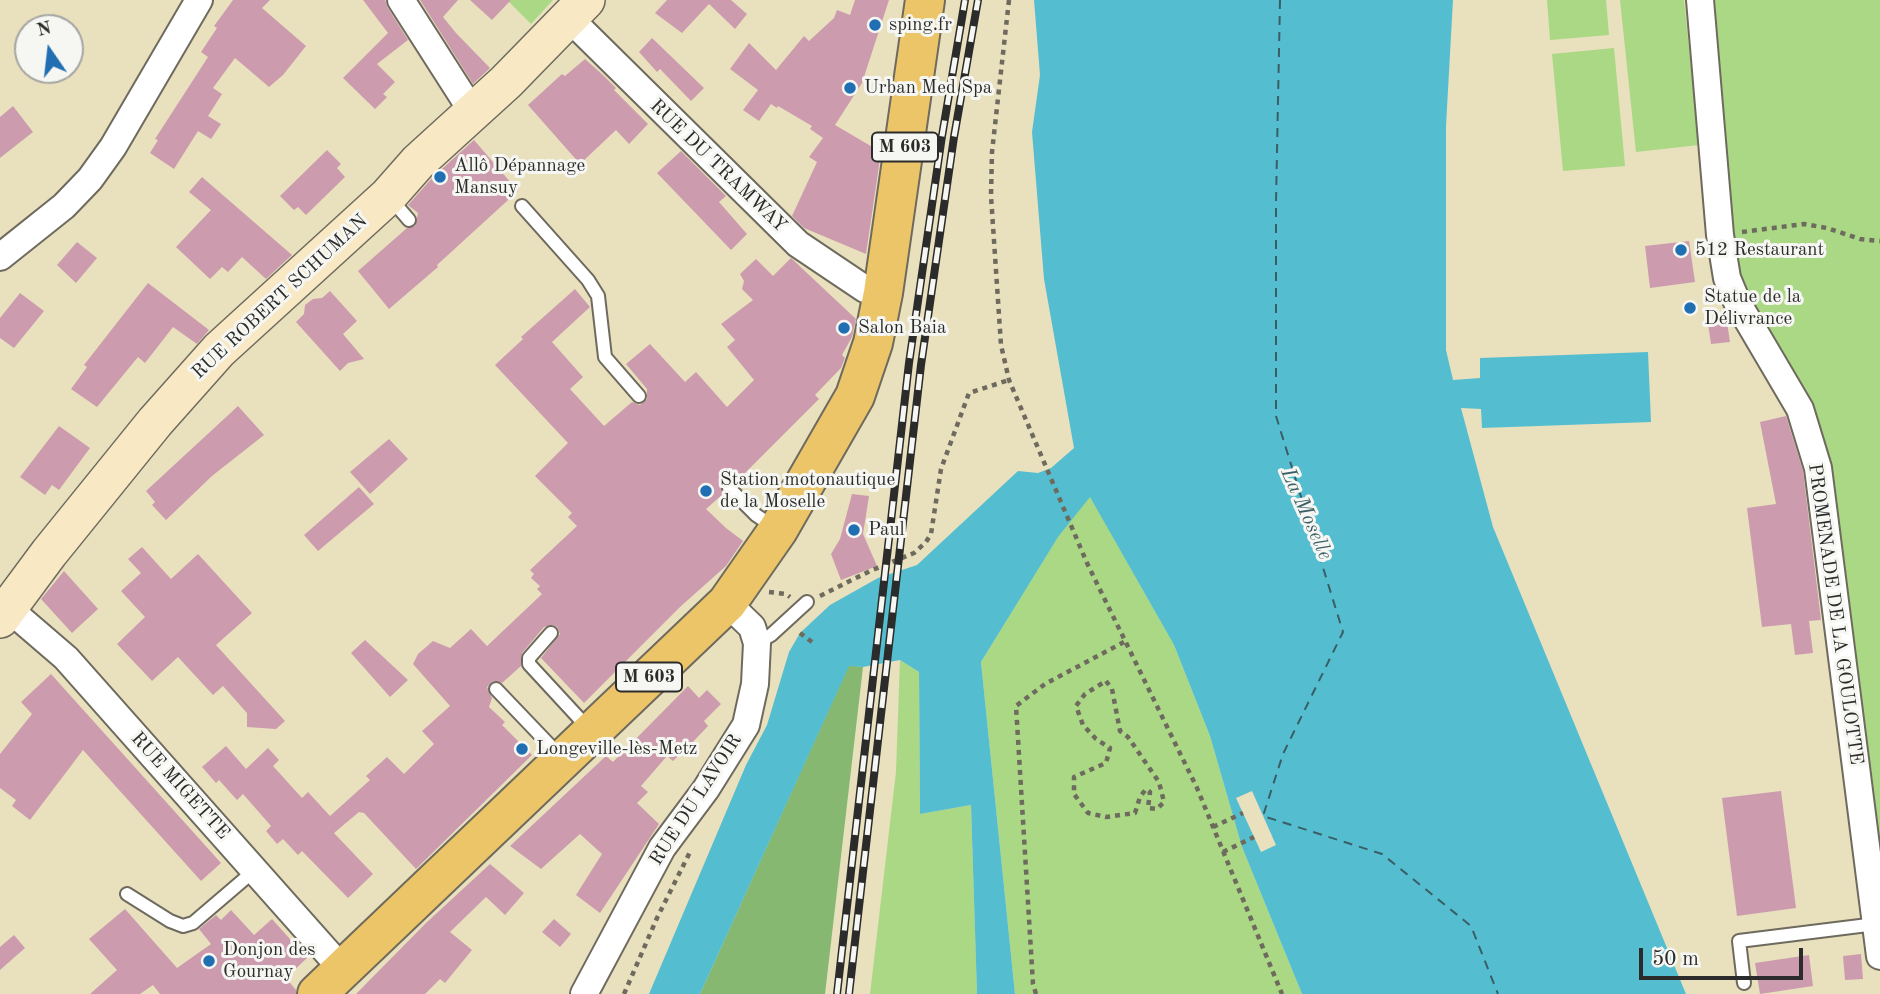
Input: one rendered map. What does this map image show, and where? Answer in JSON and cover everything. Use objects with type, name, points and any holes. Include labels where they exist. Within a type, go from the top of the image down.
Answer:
[{"type":"main road","name":"M 603","points":[[330,982],[745,583],[778,530],[855,396],[873,343],[883,293],[925,0]]},
{"type":"street","points":[[0,257],[64,206],[90,178],[113,147],[199,0]]},
{"type":"street","points":[[401,0],[463,125]]},
{"type":"street","name":"PROMENADE DE LA GOULOTTE","points":[[1700,0],[1720,236],[1727,278],[1737,302],[1800,409],[1818,468],[1880,956]]},
{"type":"street","name":"RUE ROBERT SCHUMAN","points":[[2,616],[155,422],[219,350],[399,208],[463,125],[578,9]]},
{"type":"street","name":"RUE DU TRAMWAY","points":[[578,9],[799,244],[865,289],[883,293]]},
{"type":"street","points":[[745,583],[757,643]]},
{"type":"street","name":"RUE MIGETTE","points":[[2,616],[66,658],[170,762],[255,870],[330,982]]},
{"type":"street","name":"RUE DU LAVOIR","points":[[584,994],[662,848],[706,789],[746,725],[755,684],[757,643]]},
{"type":"lane","points":[[522,206],[588,280],[598,296],[605,357],[639,396]]},
{"type":"lane","points":[[730,488],[756,515],[778,530]]},
{"type":"lane","points":[[757,643],[771,635],[807,603]]},
{"type":"lane","points":[[551,634],[529,658],[528,664],[591,732]]},
{"type":"lane","points":[[496,689],[563,759]]},
{"type":"lane","points":[[127,894],[170,921],[183,926],[193,923],[255,870]]},
{"type":"lane","points":[[1744,983],[1739,941],[1876,924]]},
{"type":"path","points":[[1009,0],[992,152],[991,196],[1001,345],[1009,380],[1087,563],[1197,788],[1282,994]]},
{"type":"path","points":[[1720,236],[1804,224],[1860,239],[1880,241]]},
{"type":"path","points":[[745,583],[767,592],[786,594],[797,602],[807,603],[870,571],[914,553],[931,534],[941,469],[969,393],[1009,380]]},
{"type":"path","points":[[800,633],[816,645]]},
{"type":"path","points":[[1036,994],[1033,984],[1016,706],[1045,684],[1124,642]]},
{"type":"path","points":[[1106,681],[1112,689],[1121,731],[1159,782],[1164,802],[1157,809],[1148,808],[1150,792],[1146,789],[1140,797],[1135,813],[1106,817],[1088,813],[1074,794],[1074,777],[1106,764],[1110,748],[1096,739],[1083,725],[1076,706],[1085,694],[1106,681]]},
{"type":"path","points":[[1213,827],[1243,813]]},
{"type":"path","points":[[1223,852],[1254,837]]},
{"type":"path","points":[[624,994],[657,918],[693,847]]},
{"type":"green space","points":[[507,0],[553,0],[531,24]]},
{"type":"green space","points":[[1547,0],[1606,0],[1609,35],[1550,40]]},
{"type":"green space","points":[[1620,0],[1684,0],[1699,145],[1636,152]]},
{"type":"green space","points":[[1711,0],[1880,0],[1880,858],[1834,510],[1744,298],[1732,254]]},
{"type":"green space","points":[[1614,48],[1625,166],[1563,171],[1552,54]]},
{"type":"green space","points":[[1090,496],[1174,645],[1210,736],[1242,847],[1302,994],[1015,994],[981,662],[1058,536]]},
{"type":"green space","points":[[900,660],[919,672],[920,814],[971,805],[977,994],[870,994],[896,772]]},
{"type":"green space","points":[[849,665],[863,667],[825,994],[700,994]]},
{"type":"water","name":"La Moselle","points":[[1034,0],[1453,0],[1446,126],[1446,350],[1453,380],[1480,378],[1480,358],[1648,352],[1651,422],[1482,428],[1481,409],[1461,408],[1493,527],[1686,994],[1302,994],[1242,847],[1210,736],[1174,645],[1090,497],[1058,537],[981,662],[1015,994],[977,994],[971,805],[920,814],[919,672],[900,660],[863,667],[849,666],[700,994],[649,994],[746,765],[767,725],[789,652],[800,633],[830,605],[878,578],[917,565],[1018,471],[1038,473],[1051,468],[1074,448],[1044,279],[1032,132],[1040,75]]},
{"type":"pier","points":[[1252,791],[1276,845],[1261,852],[1236,798]]},
{"type":"building","points":[[233,0],[270,0],[262,8],[306,46],[283,75],[269,87],[235,58],[213,88],[222,94],[208,116],[221,124],[211,139],[198,131],[174,169],[150,153],[158,140],[155,139],[208,57],[201,52],[217,28],[214,26]]},
{"type":"building","points":[[363,0],[385,0],[408,40],[377,64],[395,82],[383,94],[387,97],[375,109],[343,78],[388,33]]},
{"type":"building","points":[[420,0],[458,0],[443,17],[490,68],[473,84]]},
{"type":"building","points":[[470,0],[511,0],[492,20]]},
{"type":"building","points":[[667,0],[731,0],[747,14],[735,29],[709,4],[682,33],[655,13]]},
{"type":"building","points":[[855,0],[889,0],[862,83],[835,125],[881,152],[866,254],[804,228],[792,216],[817,162],[809,157],[823,138],[810,129],[812,126],[778,106],[777,108],[771,104],[759,121],[743,110],[758,90],[730,69],[749,43],[776,70],[804,36],[809,41],[834,18],[837,10],[850,15]]},
{"type":"building","points":[[652,38],[704,88],[691,101],[660,69],[657,72],[639,52]]},
{"type":"building","points":[[585,59],[648,124],[629,144],[616,130],[580,164],[528,105],[562,74],[565,76]]},
{"type":"building","points":[[13,106],[33,132],[0,158],[0,117]]},
{"type":"building","points":[[474,140],[518,191],[389,309],[358,271],[407,228],[415,226],[418,213],[408,205],[433,177]]},
{"type":"building","points":[[327,150],[341,164],[337,168],[345,177],[306,215],[298,207],[294,210],[280,196]]},
{"type":"building","points":[[681,151],[726,196],[719,202],[747,234],[731,250],[657,173]]},
{"type":"building","points":[[202,177],[292,255],[266,279],[242,257],[228,272],[222,267],[210,279],[176,247],[211,210],[189,192]]},
{"type":"building","points":[[1689,241],[1695,282],[1650,288],[1645,246]]},
{"type":"building","points":[[77,242],[97,258],[76,283],[57,265]]},
{"type":"building","points":[[791,258],[856,319],[852,337],[842,355],[845,358],[841,368],[815,395],[819,399],[736,482],[731,479],[723,481],[720,486],[723,494],[706,509],[743,541],[726,566],[680,607],[584,703],[541,658],[560,634],[553,625],[544,627],[522,653],[521,666],[502,683],[493,681],[487,687],[492,698],[489,707],[505,722],[502,725],[532,755],[416,869],[364,813],[359,812],[334,833],[373,874],[348,898],[302,851],[298,855],[283,839],[277,844],[266,831],[271,826],[243,794],[237,800],[219,780],[216,783],[202,767],[226,746],[246,769],[268,748],[279,760],[273,766],[302,798],[308,792],[330,816],[370,780],[366,776],[387,757],[404,774],[434,744],[422,731],[450,706],[413,664],[418,654],[433,641],[450,648],[471,629],[487,646],[542,594],[537,589],[540,586],[531,578],[534,574],[530,570],[577,526],[568,517],[572,513],[535,476],[568,443],[495,365],[523,339],[521,337],[575,289],[590,307],[552,342],[583,377],[570,389],[604,426],[632,402],[640,405],[647,399],[647,389],[626,364],[650,344],[685,382],[696,372],[727,407],[754,380],[727,347],[735,340],[721,324],[753,300],[742,289],[744,281],[740,274],[756,259],[773,276]]},
{"type":"building","points":[[148,283],[209,330],[197,344],[173,327],[145,363],[138,357],[97,407],[71,389],[87,367],[84,365]]},
{"type":"building","points":[[330,291],[357,321],[343,334],[364,359],[348,363],[340,371],[296,322],[304,314],[305,305],[313,299],[322,298]]},
{"type":"building","points":[[20,293],[44,311],[14,348],[0,338],[0,318]]},
{"type":"building","points":[[1727,322],[1730,342],[1711,344],[1708,324]]},
{"type":"building","points":[[238,406],[264,435],[212,476],[166,520],[152,505],[155,502],[146,491]]},
{"type":"building","points":[[1786,416],[1803,471],[1821,620],[1809,621],[1813,653],[1795,655],[1791,624],[1762,627],[1747,508],[1776,504],[1760,422]]},
{"type":"building","points":[[59,426],[90,448],[59,490],[52,485],[45,495],[20,477]]},
{"type":"building","points":[[389,439],[408,459],[370,494],[350,472]]},
{"type":"building","points":[[359,487],[374,504],[318,551],[304,535]]},
{"type":"building","points":[[852,494],[869,496],[863,534],[877,566],[841,580],[831,554],[840,539]]},
{"type":"building","points":[[142,547],[171,579],[198,554],[252,613],[216,645],[285,721],[276,729],[247,727],[247,713],[223,686],[213,695],[178,657],[152,681],[117,644],[145,617],[121,591],[141,573],[128,559]]},
{"type":"building","points":[[64,571],[98,609],[72,633],[41,599]]},
{"type":"building","points":[[365,640],[408,680],[390,697],[351,653]]},
{"type":"building","points":[[51,674],[221,863],[201,881],[83,750],[30,820],[12,806],[16,800],[0,788],[0,754],[32,714],[21,702]]},
{"type":"building","points":[[688,686],[699,698],[707,690],[721,704],[704,721],[708,726],[690,745],[673,761],[667,756],[641,786],[648,792],[637,803],[659,824],[600,913],[576,895],[602,854],[580,834],[541,869],[510,846],[606,756],[613,762]]},
{"type":"building","points":[[1781,791],[1796,908],[1737,916],[1722,798]]},
{"type":"building","points":[[490,864],[524,893],[505,915],[486,897],[450,932],[472,950],[445,983],[440,979],[425,994],[356,994],[426,923]]},
{"type":"building","points":[[125,909],[177,968],[211,944],[199,929],[216,915],[221,920],[231,910],[254,935],[272,919],[307,958],[286,978],[296,990],[296,994],[160,994],[153,985],[140,994],[90,994],[117,970],[89,939]]},
{"type":"building","points":[[554,919],[571,934],[560,947],[542,932]]},
{"type":"building","points":[[14,935],[25,948],[0,970],[0,947]]},
{"type":"building","points":[[1861,954],[1863,979],[1845,980],[1843,956]]},
{"type":"building","points":[[1809,955],[1813,986],[1760,994],[1755,963]]},
{"type":"ferry route","points":[[1280,0],[1276,416],[1343,632],[1283,754],[1263,816],[1382,854],[1471,926],[1498,994]]},
{"type":"railway","points":[[837,994],[909,363],[965,0]]},
{"type":"railway","points":[[849,994],[921,365],[954,137],[978,0]]},
{"type":"place","name":"sping.fr","points":[[875,25]]},
{"type":"place","name":"Urban Med Spa","points":[[850,88]]},
{"type":"place","name":"Allô Dépannage Mansuy","points":[[440,177]]},
{"type":"place","name":"512 Restaurant","points":[[1681,250]]},
{"type":"place","name":"Statue de la Délivrance","points":[[1690,308]]},
{"type":"place","name":"Salon Baia","points":[[844,328]]},
{"type":"place","name":"Station motonautique de la Moselle","points":[[706,491]]},
{"type":"place","name":"Paul","points":[[854,530]]},
{"type":"place","name":"Longeville-lès-Metz","points":[[522,749]]},
{"type":"place","name":"Donjon des Gournay","points":[[209,961]]}]
